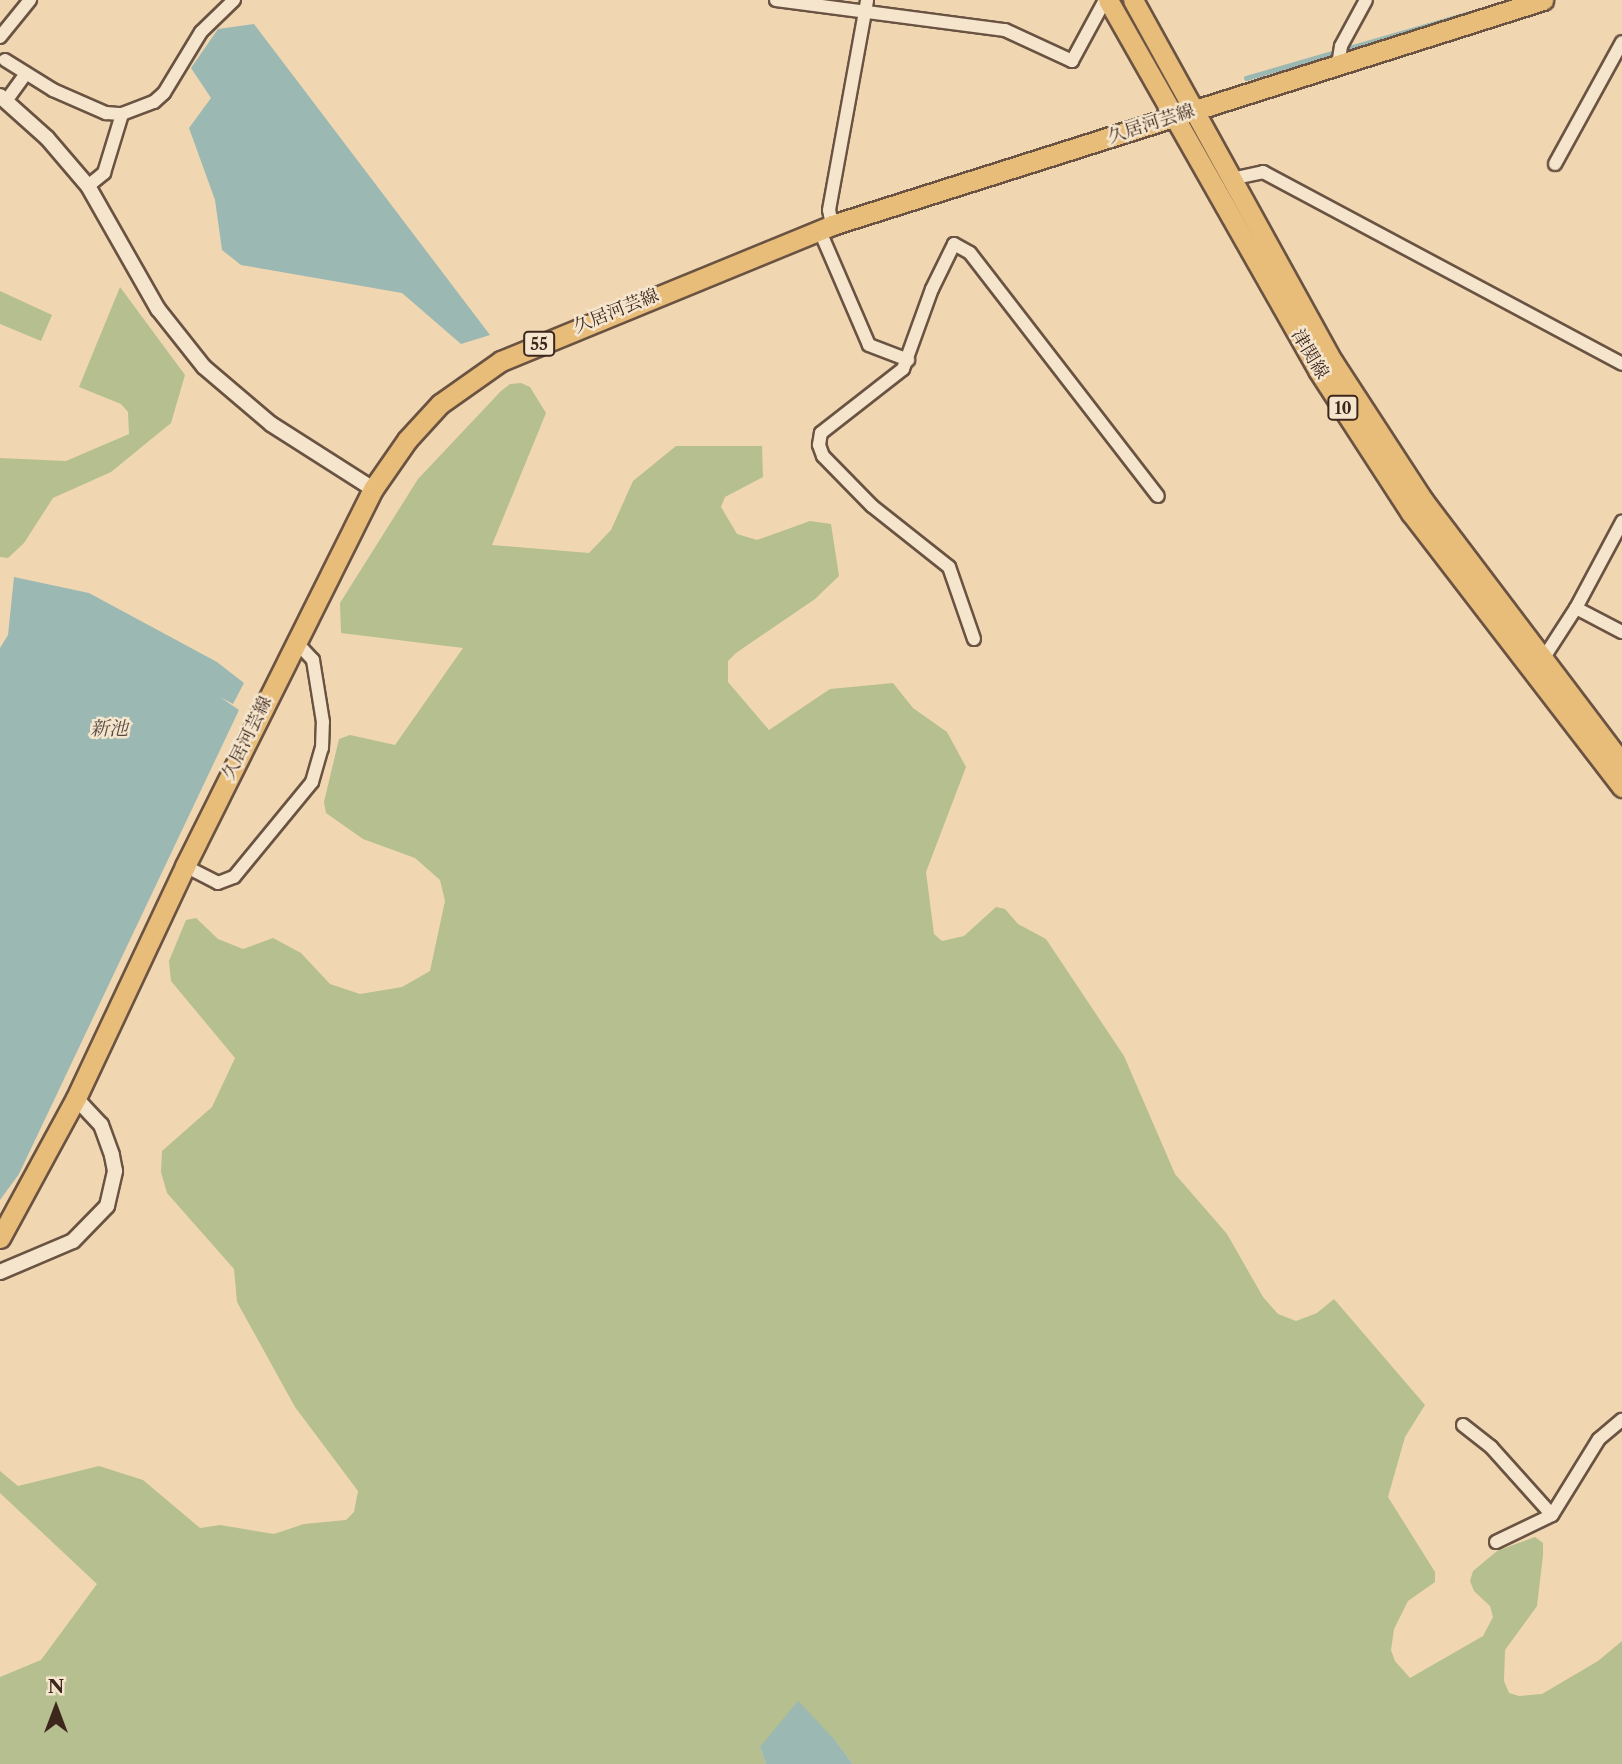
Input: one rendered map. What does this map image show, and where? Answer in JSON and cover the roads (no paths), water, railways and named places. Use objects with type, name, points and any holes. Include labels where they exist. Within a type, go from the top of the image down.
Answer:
[{"type":"main road","name":"津関線","points":[[1107,0],[1183,114],[1231,179],[1333,362],[1423,500],[1622,764]]},
{"type":"main road","name":"津関線","points":[[1133,0],[1183,114],[1318,370],[1412,513],[1622,787]]},
{"type":"main road","name":"久居河芸線","points":[[0,1238],[76,1098],[185,866],[373,489],[407,440],[440,404],[501,361],[826,227],[1183,114],[1339,55],[1544,0]]},
{"type":"street","points":[[0,37],[30,0]]},
{"type":"street","points":[[5,60],[26,74],[106,113],[122,114],[154,102],[164,93],[201,32],[234,0]]},
{"type":"street","points":[[776,0],[866,6],[1020,34],[1072,61],[1107,0]]},
{"type":"street","points":[[1339,55],[1366,0]]},
{"type":"street","points":[[866,6],[826,227],[869,345],[908,360]]},
{"type":"street","points":[[1555,164],[1622,42]]},
{"type":"street","points":[[26,74],[3,98],[47,138],[88,186],[158,309],[204,367],[271,424],[373,489]]},
{"type":"street","points":[[88,186],[104,173],[122,114]]},
{"type":"street","points":[[1231,179],[1263,172],[1622,364]]},
{"type":"street","points":[[974,639],[949,568],[872,506],[823,456],[819,444],[821,433],[903,369],[932,289],[955,241],[970,253],[1158,496]]},
{"type":"street","points":[[1543,659],[1576,608],[1622,522]]},
{"type":"street","points":[[1576,608],[1622,632]]},
{"type":"street","points":[[185,866],[218,883],[234,877],[312,782],[322,748],[321,709],[313,660],[295,641]]},
{"type":"street","points":[[0,1272],[74,1241],[107,1206],[115,1171],[112,1155],[101,1125],[76,1098]]},
{"type":"street","points":[[1496,1542],[1552,1515],[1599,1439],[1622,1420]]},
{"type":"street","points":[[1463,1425],[1491,1447],[1552,1515]]},
{"type":"water","points":[[254,24],[490,335],[461,344],[402,293],[241,265],[222,250],[215,200],[189,128],[211,98],[191,68],[218,29]]},
{"type":"water","name":"新池","points":[[14,577],[89,593],[217,662],[244,683],[233,704],[220,697],[239,710],[19,1174],[0,1200],[0,648],[8,635]]},
{"type":"water","points":[[798,1701],[835,1740],[853,1764],[766,1764],[760,1747]]},
{"type":"waterway","points":[[1246,78],[1470,13]]}]
